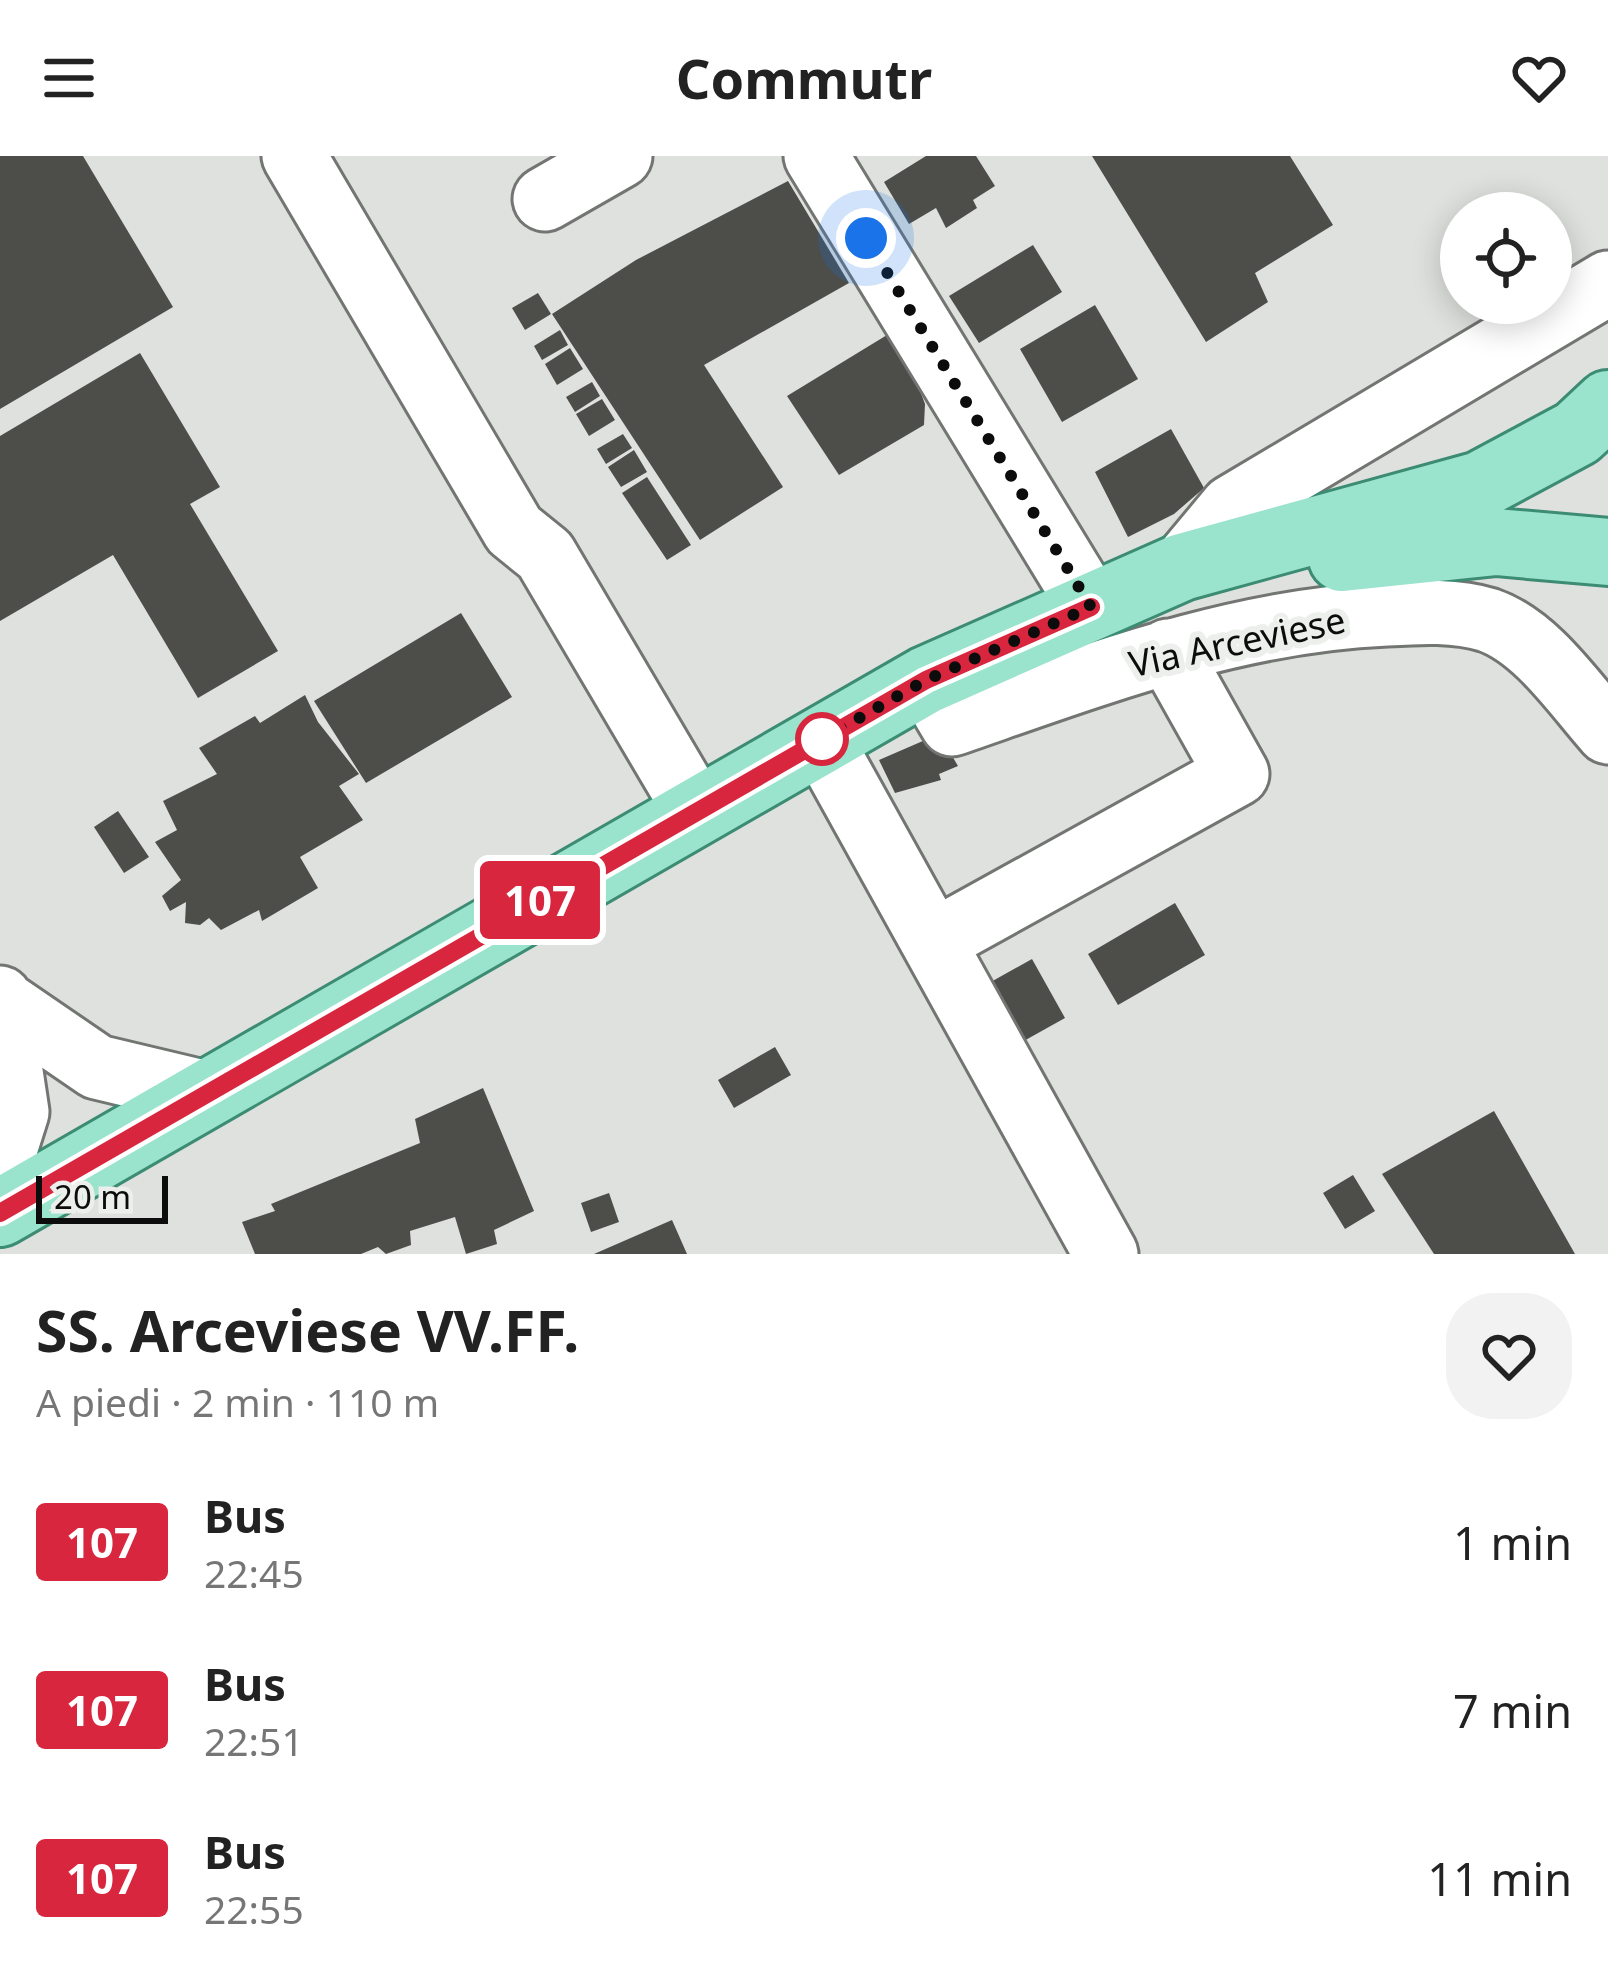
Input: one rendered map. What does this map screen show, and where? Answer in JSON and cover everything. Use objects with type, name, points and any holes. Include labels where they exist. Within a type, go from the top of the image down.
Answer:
[{"type":"main road","points":[[1091,607],[1294,564],[1395,531],[1577,434],[1608,404]]},
{"type":"main road","points":[[0,1213],[202,1092],[926,680],[1182,567],[1395,531],[1608,552]]},
{"type":"street","points":[[294,156],[514,530],[545,554],[696,811]]},
{"type":"street","points":[[545,200],[620,156]]},
{"type":"street","points":[[816,156],[1091,607]]},
{"type":"street","points":[[1182,567],[1232,507],[1608,284]]},
{"type":"street","points":[[1339,445],[1395,531]]},
{"type":"street","name":"Via Arceviese","points":[[926,680],[952,724],[1168,651],[1294,622],[1404,613],[1462,615],[1514,634],[1587,687],[1608,732]]},
{"type":"street","points":[[933,942],[1237,774],[1168,651]]},
{"type":"street","points":[[821,740],[1106,1254]]},
{"type":"street","points":[[1,1000],[97,1067],[202,1092]]},
{"type":"street","points":[[0,1166],[17,1112],[1,1000]]},
{"type":"building","points":[[0,156],[83,156],[173,307],[0,409]]},
{"type":"building","points":[[926,156],[976,156],[995,186],[973,200],[977,208],[946,228],[936,208],[909,224],[884,182]]},
{"type":"building","points":[[1092,156],[1290,156],[1333,225],[1255,273],[1268,302],[1206,342]]},
{"type":"building","points":[[788,181],[849,283],[704,365],[783,487],[700,540],[552,314],[636,260]]},
{"type":"building","points":[[1033,245],[1062,292],[979,343],[949,296]]},
{"type":"building","points":[[538,293],[551,314],[525,330],[512,308]]},
{"type":"building","points":[[1095,305],[1138,379],[1062,422],[1020,349]]},
{"type":"building","points":[[560,330],[568,345],[542,360],[534,346]]},
{"type":"building","points":[[887,335],[911,367],[925,404],[924,425],[839,475],[787,396]]},
{"type":"building","points":[[570,348],[583,369],[557,385],[545,364]]},
{"type":"building","points":[[140,353],[220,487],[190,504],[278,651],[198,698],[113,555],[0,621],[0,436]]},
{"type":"building","points":[[592,382],[600,396],[575,412],[566,397]]},
{"type":"building","points":[[602,399],[615,420],[589,436],[576,414]]},
{"type":"building","points":[[1171,429],[1204,488],[1174,514],[1128,537],[1095,472]]},
{"type":"building","points":[[623,434],[632,448],[606,464],[597,449]]},
{"type":"building","points":[[634,450],[647,472],[621,487],[608,467]]},
{"type":"building","points":[[647,477],[691,545],[667,560],[622,493]]},
{"type":"building","points":[[461,613],[512,697],[366,783],[314,701]]},
{"type":"building","points":[[305,695],[318,722],[359,774],[339,786],[363,820],[300,857],[318,888],[262,921],[259,910],[221,930],[209,918],[200,925],[185,923],[186,902],[170,911],[162,896],[181,880],[155,842],[177,830],[163,801],[217,774],[199,748],[255,716],[260,723]]},
{"type":"building","points":[[939,734],[958,766],[939,774],[941,780],[895,793],[879,760]]},
{"type":"building","points":[[118,811],[149,857],[124,873],[94,827]]},
{"type":"building","points":[[1175,903],[1205,955],[1118,1005],[1088,954]]},
{"type":"building","points":[[1032,959],[1065,1018],[1022,1042],[989,983]]},
{"type":"building","points":[[775,1047],[791,1075],[734,1108],[718,1080]]},
{"type":"building","points":[[483,1088],[534,1211],[494,1230],[497,1244],[466,1254],[455,1217],[410,1231],[411,1245],[386,1254],[378,1247],[361,1254],[255,1254],[242,1222],[275,1211],[271,1204],[420,1143],[415,1119]]},
{"type":"building","points":[[1494,1111],[1575,1254],[1434,1254],[1382,1174]]},
{"type":"building","points":[[1353,1175],[1375,1211],[1345,1229],[1323,1193]]},
{"type":"building","points":[[609,1193],[619,1222],[591,1232],[581,1203]]},
{"type":"building","points":[[672,1220],[687,1254],[594,1254]]},
{"type":"bus line","name":"107","points":[[0,1213],[202,1092],[926,680],[1091,607]]},
{"type":"route","points":[[822,739],[926,680],[1091,607],[866,238]]}]
